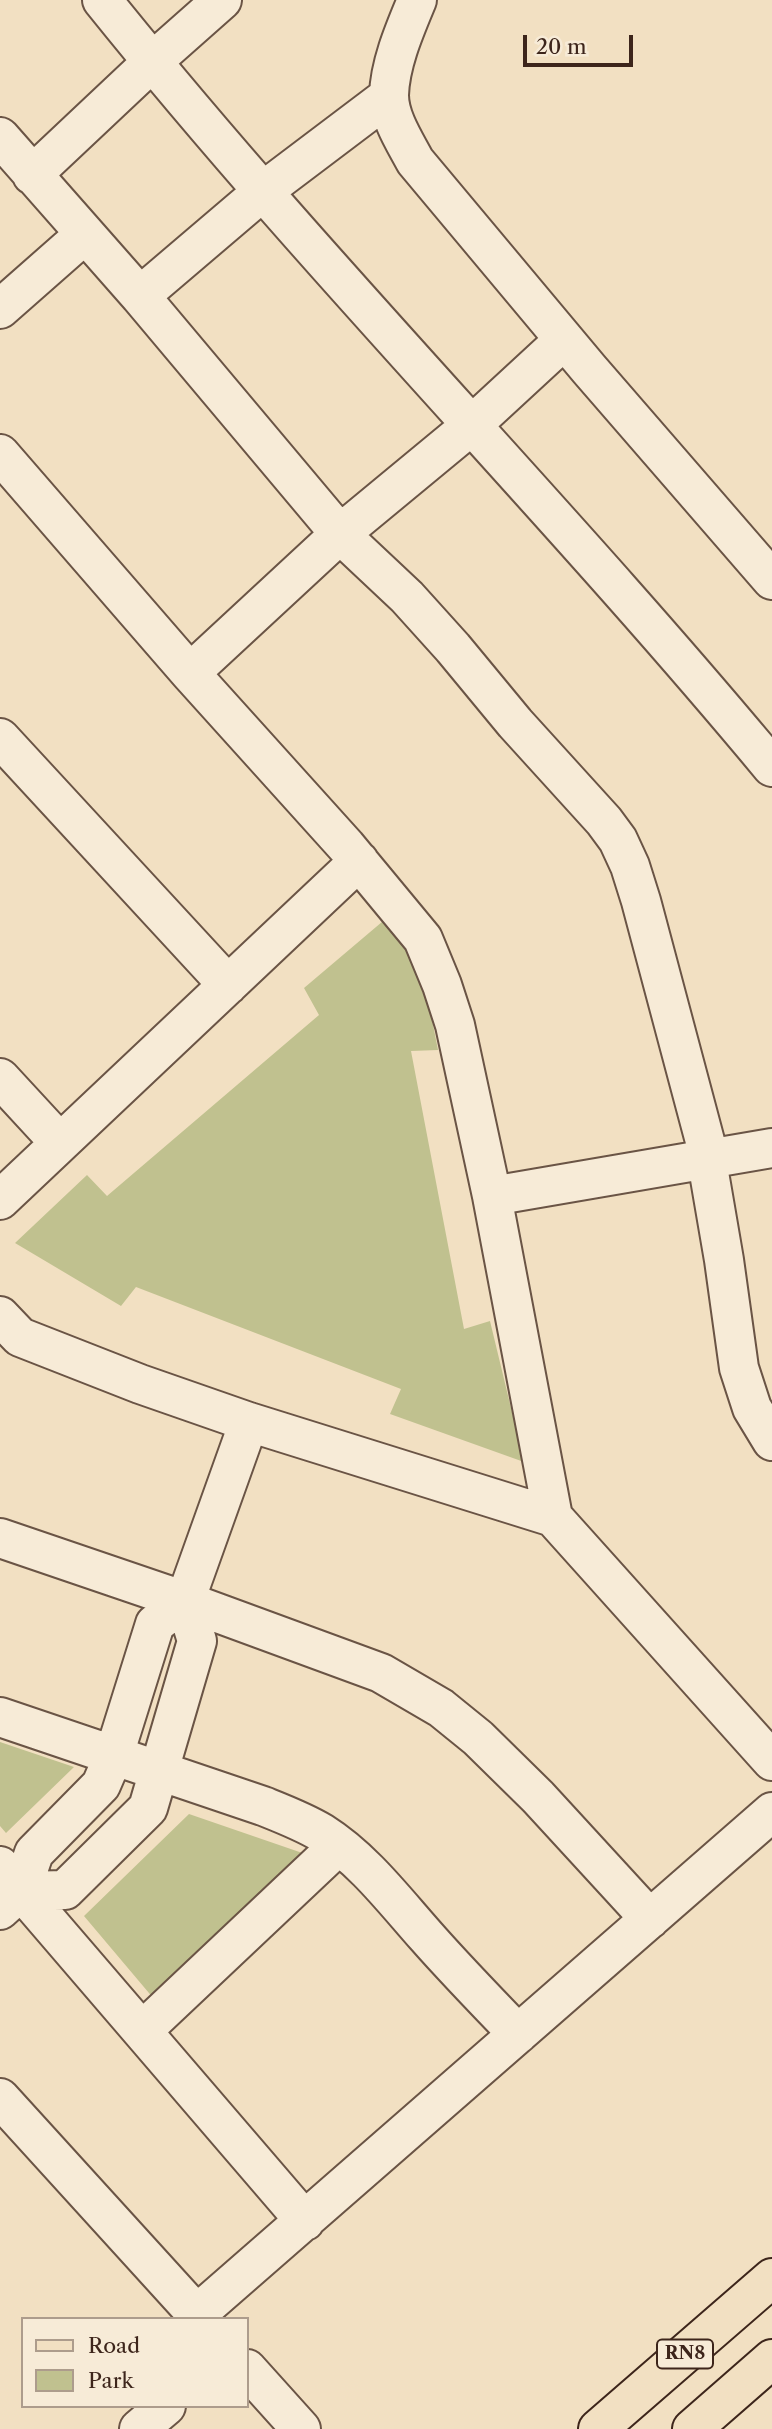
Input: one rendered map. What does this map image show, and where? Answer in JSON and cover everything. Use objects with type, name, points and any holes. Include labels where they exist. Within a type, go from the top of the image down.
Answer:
[{"type":"main road","name":"RN8","points":[[598,2429],[772,2278]]},
{"type":"main road","points":[[692,2429],[772,2359]]},
{"type":"street","points":[[102,0],[262,192],[473,424],[772,767]]},
{"type":"street","points":[[32,175],[222,0]]},
{"type":"street","points":[[417,0],[398,46],[389,96],[398,129],[415,162],[564,340],[772,580]]},
{"type":"street","points":[[139,296],[262,192],[389,96]]},
{"type":"street","points":[[0,137],[139,296],[340,534],[416,607],[618,840],[641,901],[708,1160],[738,1368],[752,1408],[772,1441]]},
{"type":"street","points":[[0,309],[84,235]]},
{"type":"street","points":[[190,673],[340,534],[473,424],[564,340]]},
{"type":"street","points":[[0,454],[190,673],[359,861],[423,939],[455,1025],[492,1196],[553,1517]]},
{"type":"street","points":[[0,738],[228,985]]},
{"type":"street","points":[[0,1200],[359,861]]},
{"type":"street","points":[[0,1078],[60,1143]]},
{"type":"street","points":[[492,1196],[772,1148]]},
{"type":"street","points":[[0,1316],[20,1337],[140,1384],[249,1422],[553,1517],[772,1761]]},
{"type":"street","points":[[7,1889],[34,1853],[101,1786],[114,1755],[155,1624],[186,1601],[249,1422]]},
{"type":"street","points":[[0,1538],[186,1601],[381,1673],[441,1708],[478,1738],[538,1797],[650,1919]]},
{"type":"street","points":[[7,1889],[65,1890],[148,1808],[197,1641],[186,1601]]},
{"type":"street","points":[[0,1717],[159,1770],[294,1819],[323,1834],[381,1885],[453,1967],[518,2034]]},
{"type":"street","points":[[0,2098],[199,2316],[772,1812]]},
{"type":"street","points":[[142,2031],[338,1846]]},
{"type":"street","points":[[7,1889],[142,2031],[304,2221]]},
{"type":"street","points":[[248,2371],[301,2429]]},
{"type":"street","points":[[139,2429],[164,2408]]},
{"type":"green space","points":[[389,916],[420,959],[438,1050],[411,1051],[464,1329],[490,1321],[524,1462],[390,1414],[401,1389],[136,1287],[121,1306],[15,1243],[87,1175],[107,1196],[319,1015],[304,988]]},
{"type":"green space","points":[[0,1742],[74,1767],[6,1833],[0,1826]]},
{"type":"green space","points":[[189,1814],[314,1857],[154,1999],[84,1916]]}]
